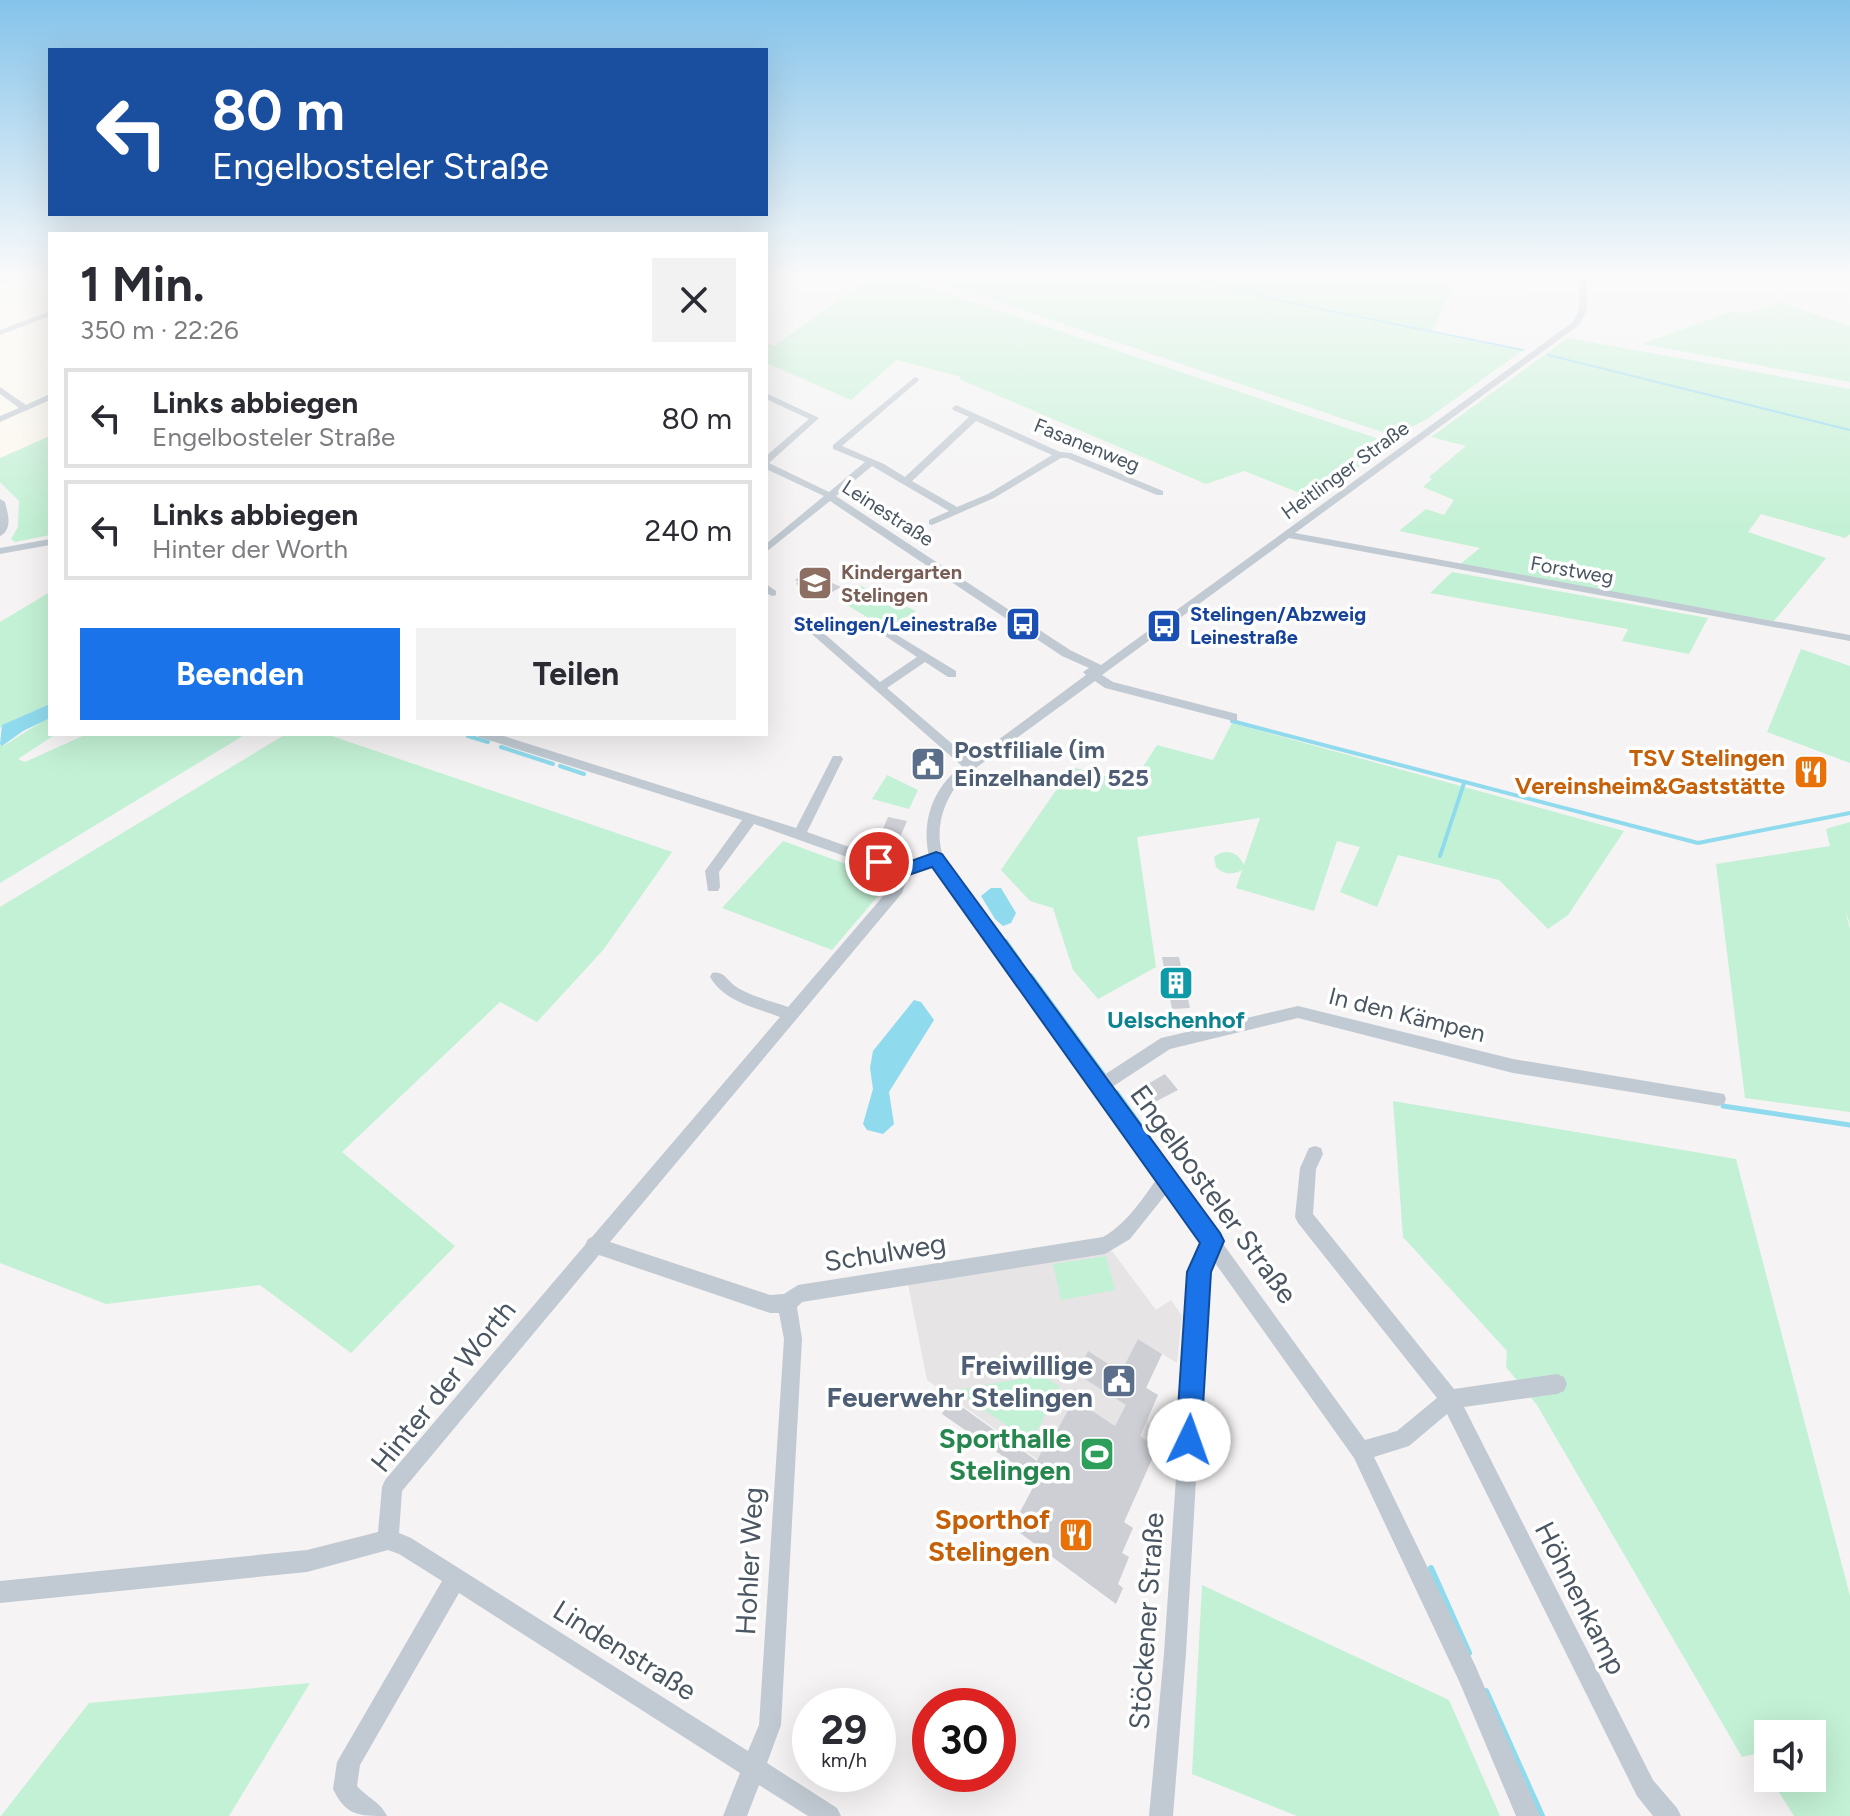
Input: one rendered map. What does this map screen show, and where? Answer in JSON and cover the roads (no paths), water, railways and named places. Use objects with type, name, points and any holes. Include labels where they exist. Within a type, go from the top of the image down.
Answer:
[{"type":"street","name":"Heitlinger Straße","points":[[1098,673],[1525,361]]},
{"type":"street","points":[[915,379],[836,447],[871,462],[956,511]]},
{"type":"street","points":[[0,390],[25,408]]},
{"type":"street","points":[[768,397],[815,418],[768,461]]},
{"type":"street","points":[[0,419],[48,398]]},
{"type":"street","name":"Fasanenweg","points":[[956,408],[1059,455],[1068,455],[1160,493]]},
{"type":"street","points":[[906,481],[975,417]]},
{"type":"street","points":[[932,522],[991,496],[1059,455]]},
{"type":"street","points":[[768,547],[871,462]]},
{"type":"street","name":"Leinestraße","points":[[768,464],[828,495],[1098,673],[1109,685],[1233,717]]},
{"type":"street","points":[[0,502],[5,520],[0,533]]},
{"type":"street","name":"Forstweg","points":[[1288,535],[1850,638]]},
{"type":"street","points":[[0,551],[48,542]]},
{"type":"street","points":[[801,619],[970,766]]},
{"type":"street","points":[[874,624],[952,674]]},
{"type":"street","points":[[879,688],[925,657]]},
{"type":"street","points":[[513,738],[903,871],[936,859],[931,835],[938,809],[952,781],[1098,673]]},
{"type":"street","points":[[799,835],[837,759]]},
{"type":"street","points":[[713,887],[712,871],[751,818]]},
{"type":"street","name":"Engelbosteler Straße","points":[[936,859],[1361,1451],[1460,1658],[1528,1816]]},
{"type":"street","name":"Hinter der Worth","points":[[388,1540],[392,1487],[897,889],[903,871]]},
{"type":"street","points":[[717,977],[731,992],[790,1014]]},
{"type":"street","name":"In den Kämpen","points":[[1099,1087],[1166,1043],[1298,1012],[1513,1066],[1718,1099]]},
{"type":"street","name":"Höhnenkamp","points":[[1315,1154],[1308,1168],[1304,1217],[1450,1399],[1645,1788],[1669,1816]]},
{"type":"street","name":"Schulweg","points":[[594,1245],[770,1304],[787,1303],[798,1294],[1105,1245],[1116,1241],[1131,1226],[1167,1180]]},
{"type":"street","name":"Stöckener Straße","points":[[1161,1816],[1199,1272],[1212,1241]]},
{"type":"street","name":"Hohler Weg","points":[[735,1816],[770,1725],[793,1339],[787,1303]]},
{"type":"street","points":[[1361,1451],[1402,1439],[1450,1399],[1557,1384]]},
{"type":"street","points":[[0,1592],[307,1561],[388,1540]]},
{"type":"street","name":"Lindenstraße","points":[[388,1540],[404,1545],[829,1816]]},
{"type":"street","points":[[375,1816],[355,1802],[345,1789],[349,1762],[448,1595],[454,1577]]},
{"type":"water","points":[[48,705],[48,719],[2,746],[2,725]]},
{"type":"water","points":[[991,888],[1001,888],[1016,913],[1011,923],[1003,926],[995,919],[981,896]]},
{"type":"water","points":[[914,1000],[921,1002],[934,1020],[889,1092],[894,1124],[883,1134],[867,1130],[863,1124],[873,1089],[870,1068],[873,1051]]},
{"type":"waterway","points":[[1571,361],[1850,430]]},
{"type":"waterway","points":[[1232,721],[1698,843],[1850,813]]},
{"type":"waterway","points":[[468,736],[488,742]]},
{"type":"waterway","points":[[501,747],[553,764]]},
{"type":"waterway","points":[[560,766],[584,774]]},
{"type":"waterway","points":[[1440,856],[1464,783]]},
{"type":"waterway","points":[[1006,941],[1020,961]]},
{"type":"waterway","points":[[1031,976],[1103,1074]]},
{"type":"waterway","points":[[1117,1093],[1148,1136]]},
{"type":"waterway","points":[[1723,1106],[1850,1125]]},
{"type":"waterway","points":[[1431,1568],[1469,1653]]},
{"type":"waterway","points":[[1486,1691],[1542,1816]]},
{"type":"place","name":"Kindergarten Stelingen","points":[[815,583]]},
{"type":"place","name":"Stelingen/Leinestraße","points":[[1023,624]]},
{"type":"place","name":"Stelingen/Abzweig Leinestraße","points":[[1164,626]]},
{"type":"place","name":"Postfiliale (im Einzelhandel) 525","points":[[928,764]]},
{"type":"place","name":"TSV Stelingen Vereinsheim&Gaststätte","points":[[1811,772]]},
{"type":"place","name":"Uelschenhof","points":[[1176,983]]},
{"type":"place","name":"Freiwillige Feuerwehr Stelingen","points":[[1119,1381]]},
{"type":"place","name":"Sporthalle Stelingen","points":[[1097,1454]]},
{"type":"place","name":"Sporthof Stelingen","points":[[1076,1535]]}]
